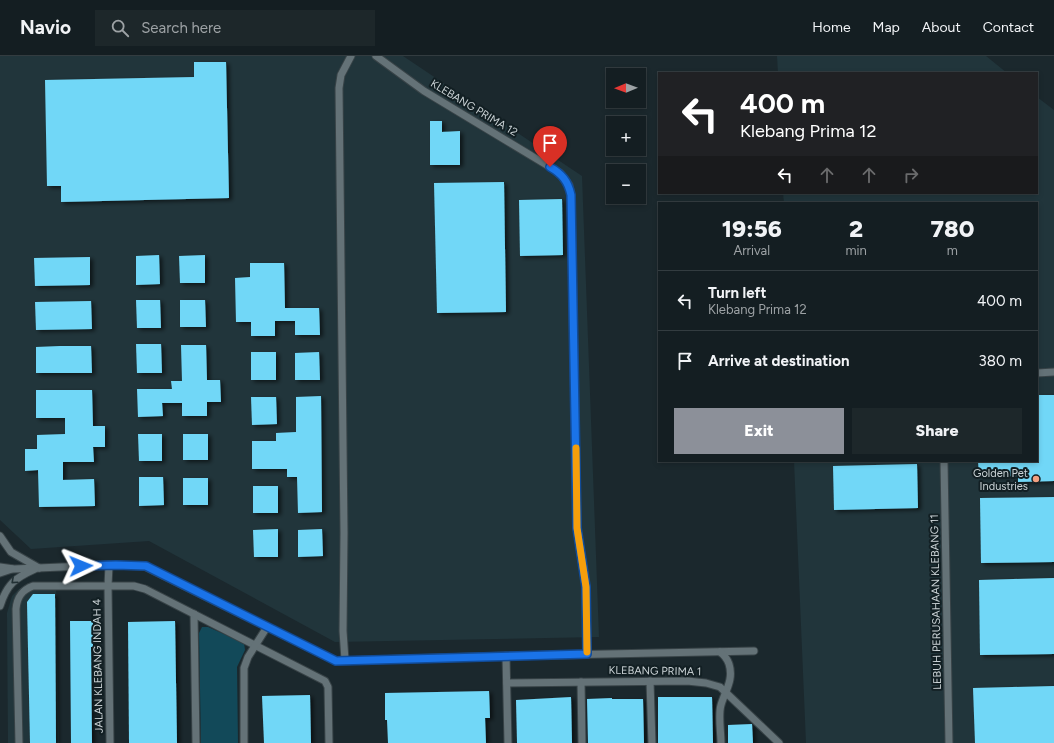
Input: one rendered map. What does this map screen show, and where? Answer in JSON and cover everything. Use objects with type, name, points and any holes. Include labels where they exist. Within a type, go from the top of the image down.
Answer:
[{"type":"street","points":[[345,660],[338,88],[341,75],[351,56]]},
{"type":"street","name":"KLEBANG PRIMA 12","points":[[376,56],[424,91],[560,173],[569,186],[571,195],[577,528],[586,587],[587,654]]},
{"type":"street","points":[[1038,373],[1054,372]]},
{"type":"street","name":"LEBUH PERUSAHAAN KLEBANG 11","points":[[944,462],[949,743]]},
{"type":"street","points":[[0,536],[6,547],[11,552],[39,568]]},
{"type":"street","points":[[0,567],[14,569],[109,565],[146,566],[334,660],[754,651]]},
{"type":"street","name":"JALAN KLEBANG INDAH 4","points":[[109,565],[110,743]]},
{"type":"street","points":[[0,606],[10,584],[18,577],[39,568]]},
{"type":"street","points":[[0,573],[14,569]]},
{"type":"street","points":[[19,743],[16,608],[18,597],[26,589],[33,586],[139,587],[323,680],[327,685],[328,691],[329,743]]},
{"type":"street","points":[[194,614],[196,743]]},
{"type":"street","points":[[244,743],[244,668],[248,656],[267,627]]},
{"type":"street","points":[[720,652],[724,654],[730,670],[730,681],[720,707],[721,743]]},
{"type":"street","points":[[506,656],[508,743]]},
{"type":"street","points":[[650,681],[652,743]]},
{"type":"street","name":"KLEBANG PRIMA 1","points":[[507,683],[687,681],[706,683],[720,687],[779,743]]},
{"type":"street","points":[[580,682],[582,743]]},
{"type":"shaded area","points":[[0,56],[403,56],[582,176],[599,637],[335,642],[149,541],[31,549],[0,520]]},
{"type":"shaded area","points":[[777,56],[986,56],[1006,72],[778,72]]},
{"type":"shaded area","points":[[1038,98],[1054,110],[1054,743],[806,743],[794,462],[1038,462],[1038,202],[784,202],[783,194],[1038,194]]},
{"type":"shaded area","points":[[29,583],[56,583],[59,743],[8,743],[7,613],[12,596],[19,589]]},
{"type":"shaded area","points":[[202,627],[208,627],[244,643],[245,650],[237,667],[238,743],[201,743],[199,633]]},
{"type":"building","points":[[194,62],[226,62],[229,198],[61,202],[61,186],[47,186],[45,80],[194,77]]},
{"type":"building","points":[[430,121],[442,121],[442,132],[460,131],[460,165],[430,165]]},
{"type":"building","points":[[504,182],[506,312],[437,313],[434,183]]},
{"type":"building","points":[[562,199],[563,255],[520,256],[519,200]]},
{"type":"building","points":[[159,255],[160,284],[136,285],[136,256]]},
{"type":"building","points":[[205,255],[205,283],[180,283],[179,256]]},
{"type":"building","points":[[90,257],[90,285],[35,286],[34,258]]},
{"type":"building","points":[[250,263],[284,263],[285,308],[319,308],[320,335],[295,335],[295,321],[275,321],[275,336],[251,336],[251,322],[236,322],[235,278],[250,277]]},
{"type":"building","points":[[136,300],[160,300],[161,328],[137,328]]},
{"type":"building","points":[[180,300],[205,300],[206,327],[180,327]]},
{"type":"building","points":[[91,301],[92,329],[36,330],[35,302]]},
{"type":"building","points":[[136,344],[161,344],[162,373],[137,373]]},
{"type":"building","points":[[181,345],[206,345],[207,380],[220,380],[221,402],[207,402],[207,416],[182,416],[182,403],[162,403],[163,416],[138,417],[137,389],[172,389],[171,381],[182,381]]},
{"type":"building","points":[[91,346],[92,373],[36,373],[36,347]]},
{"type":"building","points":[[251,352],[276,352],[276,380],[251,380]]},
{"type":"building","points":[[319,352],[320,380],[295,380],[295,353]]},
{"type":"building","points":[[36,390],[92,390],[93,426],[105,426],[105,447],[93,447],[94,462],[63,462],[63,480],[94,479],[95,506],[39,507],[38,470],[25,471],[25,449],[37,449],[37,435],[65,434],[65,418],[36,418]]},
{"type":"building","points":[[1038,395],[1054,395],[1054,481],[1018,482],[1018,476],[979,477],[978,462],[1038,462]]},
{"type":"building","points":[[321,396],[322,512],[298,513],[297,477],[287,477],[287,469],[252,469],[252,441],[276,441],[276,433],[296,432],[296,397]]},
{"type":"building","points":[[251,397],[276,397],[277,424],[252,425]]},
{"type":"building","points":[[138,434],[162,434],[162,461],[139,461]]},
{"type":"building","points":[[183,434],[208,434],[208,460],[183,460]]},
{"type":"building","points":[[917,464],[918,508],[834,510],[833,466]]},
{"type":"building","points":[[139,477],[163,477],[164,505],[139,506]]},
{"type":"building","points":[[183,478],[208,478],[208,505],[183,505]]},
{"type":"building","points":[[253,486],[278,486],[278,513],[253,513]]},
{"type":"building","name":"Golden Pet Industries","points":[[1054,497],[1054,562],[981,563],[980,498]]},
{"type":"building","points":[[278,529],[278,557],[254,557],[253,530]]},
{"type":"building","points":[[322,529],[323,556],[298,557],[298,530]]},
{"type":"building","points":[[1054,578],[1054,654],[980,655],[979,580]]},
{"type":"building","points":[[33,594],[55,594],[56,743],[30,743],[27,602]]},
{"type":"building","points":[[70,621],[93,621],[93,647],[91,647],[92,743],[71,743]]},
{"type":"building","points":[[175,621],[177,743],[129,743],[128,622]]},
{"type":"building","points":[[1054,686],[1054,743],[975,743],[973,688]]},
{"type":"building","points":[[489,691],[490,718],[485,718],[486,743],[388,743],[387,720],[385,720],[385,693]]},
{"type":"building","points":[[310,695],[311,743],[264,743],[262,696]]},
{"type":"building","points":[[571,697],[572,743],[517,743],[516,700]]},
{"type":"building","points":[[658,697],[712,697],[713,743],[658,743]]},
{"type":"building","points":[[587,699],[643,699],[644,743],[588,743]]},
{"type":"building","points":[[752,724],[753,743],[728,743],[728,725]]},
{"type":"slow traffic","points":[[576,448],[577,528],[586,587],[587,652]]},
{"type":"place","name":"Golden Pet Industries","points":[[1036,479]]},
{"type":"route","points":[[81,566],[146,566],[336,661],[587,654],[586,587],[577,528],[571,195],[565,178],[550,167]]}]
